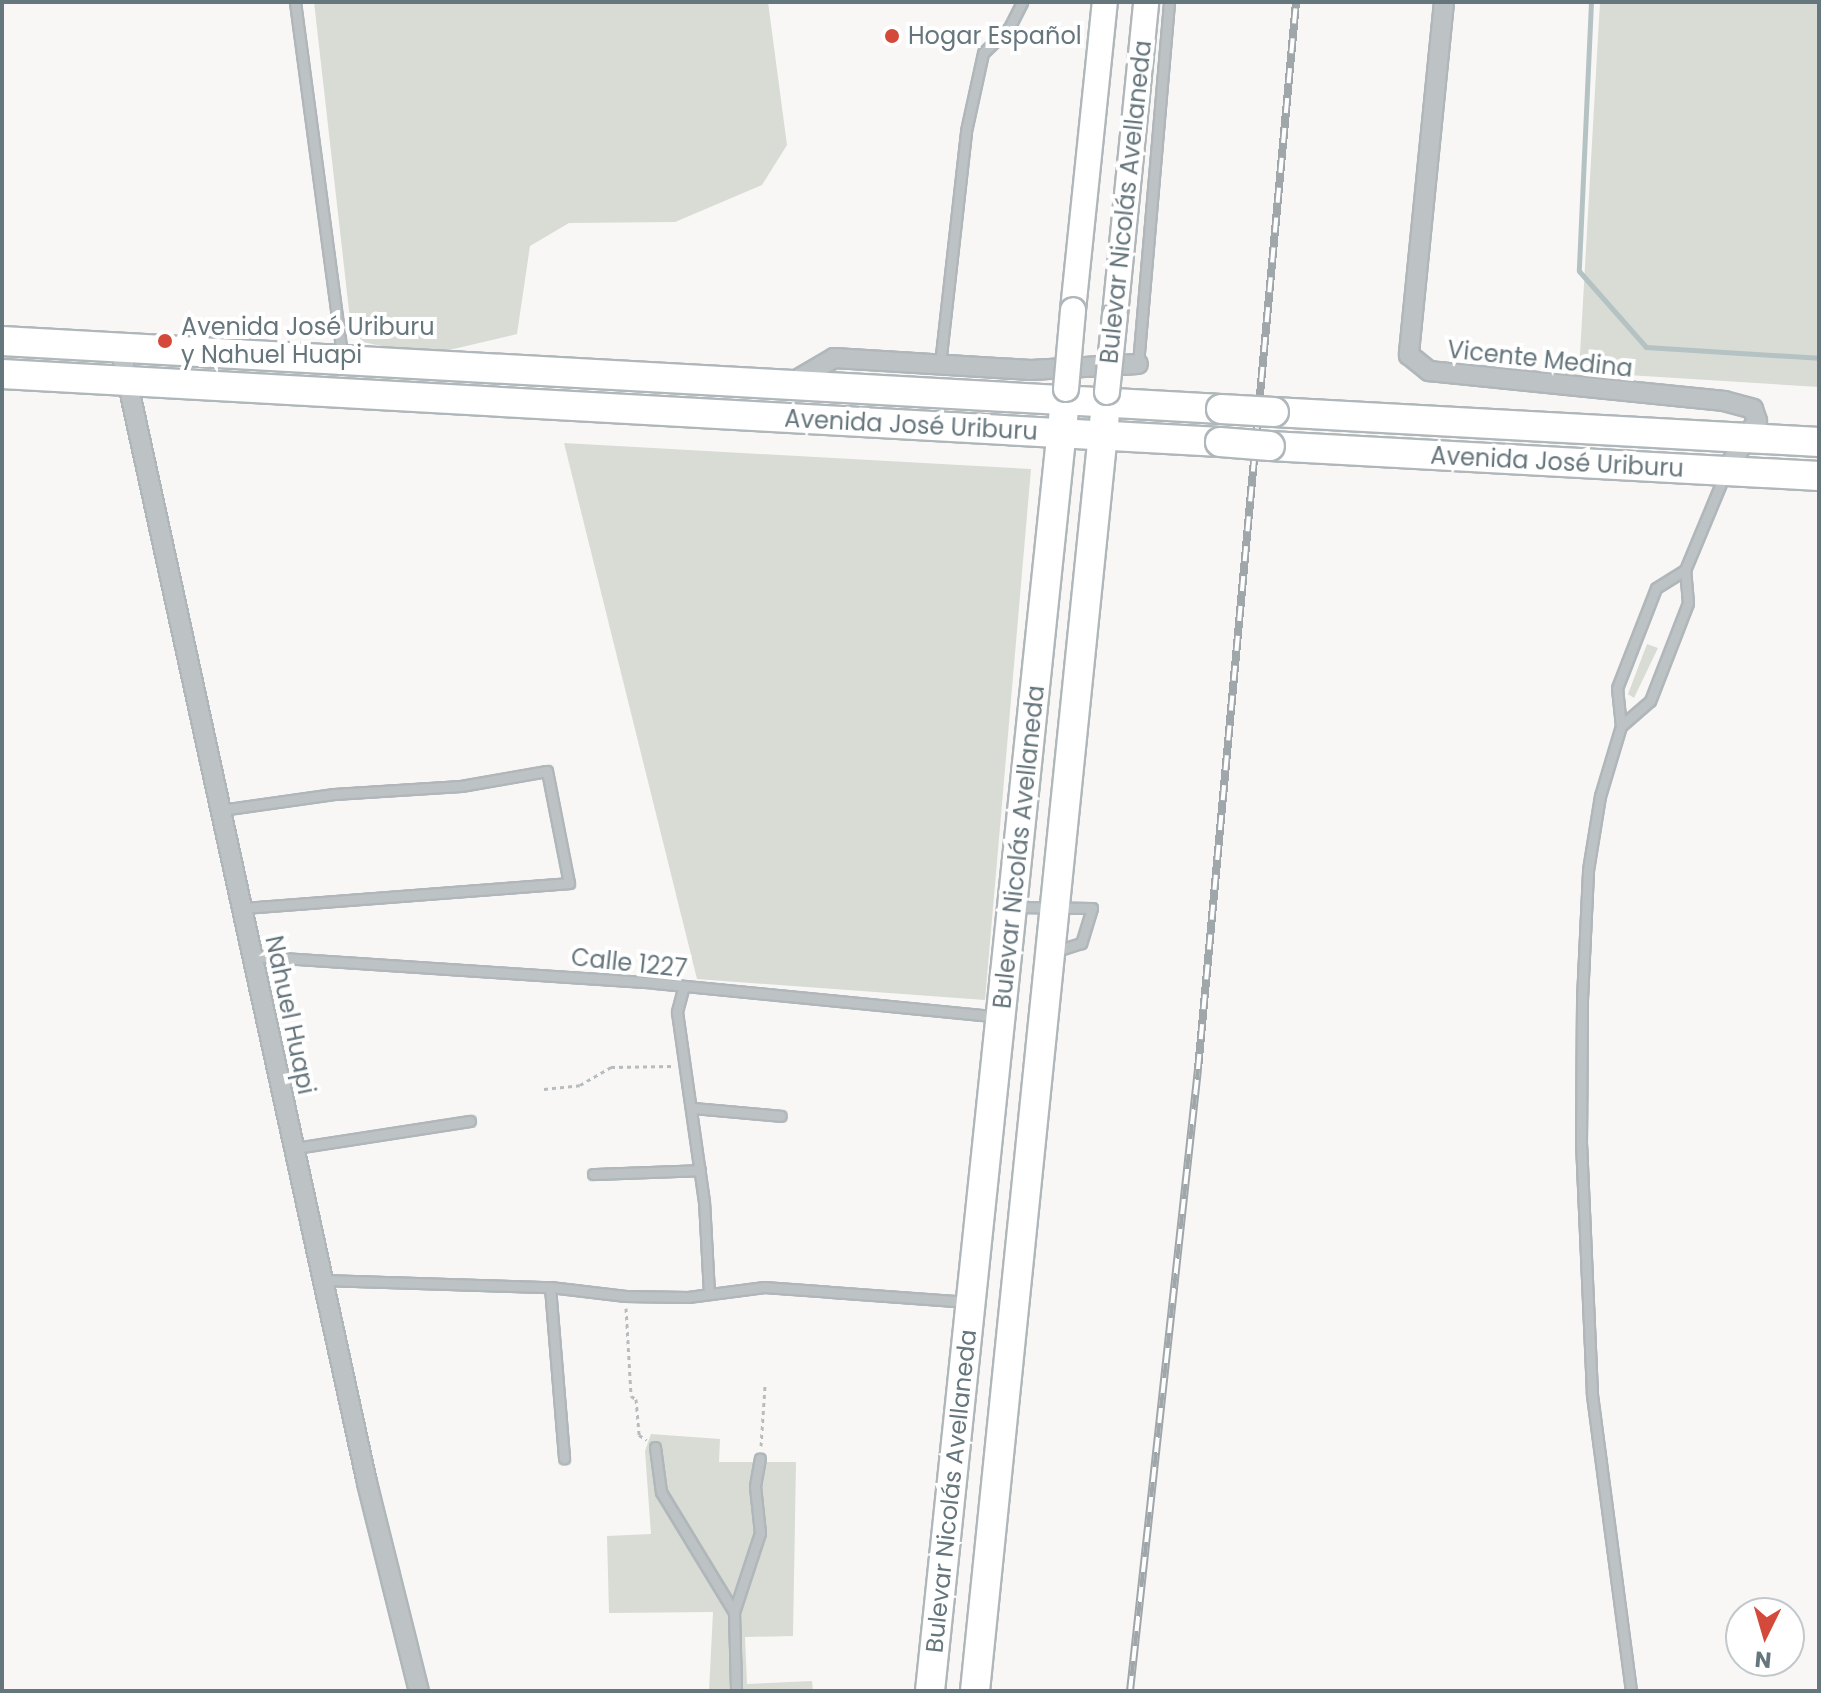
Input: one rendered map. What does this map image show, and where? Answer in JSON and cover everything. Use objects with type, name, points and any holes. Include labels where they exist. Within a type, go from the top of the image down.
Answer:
[{"type":"main road","name":"Bulevar Nicolás Avellaneda","points":[[930,1691],[1105,2]]},
{"type":"main road","name":"Bulevar Nicolás Avellaneda","points":[[975,1691],[1146,2]]},
{"type":"main road","name":"Avenida José Uriburu","points":[[2,341],[788,385],[1066,394],[1221,409],[1819,442]]},
{"type":"main road","name":"Avenida José Uriburu","points":[[2,374],[1819,476]]},
{"type":"street","name":"Vicente Medina","points":[[1444,2],[1409,355],[1429,371],[1572,390],[1724,401],[1753,409],[1757,421],[1748,438]]},
{"type":"street","name":"Nahuel Huapi","points":[[120,347],[323,1280],[419,1691]]},
{"type":"street","points":[[788,385],[834,358],[1031,370],[1138,364]]},
{"type":"street","points":[[1726,471],[1748,438]]},
{"type":"lane","points":[[295,2],[342,360]]},
{"type":"lane","points":[[940,364],[966,131],[983,53],[1009,28],[1022,2]]},
{"type":"lane","points":[[1138,364],[1169,2]]},
{"type":"lane","points":[[1621,726],[1650,701],[1688,603],[1685,570],[1726,471]]},
{"type":"lane","points":[[1631,1691],[1592,1394],[1581,1145],[1588,870],[1600,796],[1621,726],[1617,688],[1656,588],[1685,570]]},
{"type":"lane","points":[[221,810],[334,794],[461,786],[547,771],[569,883],[242,908]]},
{"type":"lane","points":[[1013,906],[1056,909]]},
{"type":"lane","name":"Calle 1227","points":[[253,956],[1001,1017]]},
{"type":"lane","points":[[683,989],[677,1012],[700,1170],[709,1292]]},
{"type":"lane","points":[[692,1108],[781,1116]]},
{"type":"lane","points":[[295,1148],[470,1121]]},
{"type":"lane","points":[[593,1174],[700,1170]]},
{"type":"lane","points":[[323,1280],[550,1287],[625,1296],[764,1287],[971,1302]]},
{"type":"lane","points":[[550,1287],[564,1458]]},
{"type":"lane","points":[[655,1447],[661,1492],[734,1612]]},
{"type":"lane","points":[[736,1691],[734,1612],[760,1533],[755,1486],[760,1458]]},
{"type":"path","points":[[544,1089],[580,1085],[611,1067],[685,1066]]},
{"type":"path","points":[[625,1296],[631,1396],[636,1399],[639,1435],[655,1447]]},
{"type":"path","points":[[760,1458],[765,1385]]},
{"type":"shaded area","points":[[314,2],[768,2],[787,145],[762,185],[675,222],[569,223],[530,246],[517,334],[445,351],[409,352],[363,342],[351,328]]},
{"type":"shaded area","points":[[1600,2],[1819,2],[1819,387],[1579,372]]},
{"type":"shaded area","points":[[564,443],[1031,469],[985,1000],[697,979]]},
{"type":"shaded area","points":[[1647,644],[1658,648],[1634,698],[1628,694]]},
{"type":"shaded area","points":[[651,1434],[720,1439],[719,1462],[796,1462],[793,1636],[745,1637],[747,1684],[812,1681],[813,1691],[709,1691],[713,1612],[609,1613],[607,1536],[651,1534],[645,1451]]},
{"type":"waterway","points":[[1591,2],[1579,271],[1646,347],[1819,358]]},
{"type":"railway","points":[[1130,1691],[1198,1069],[1296,2]]},
{"type":"place","name":"Hogar Español","points":[[892,36]]},
{"type":"place","name":"Avenida José Uriburu y Nahuel Huapi","points":[[165,341]]}]
